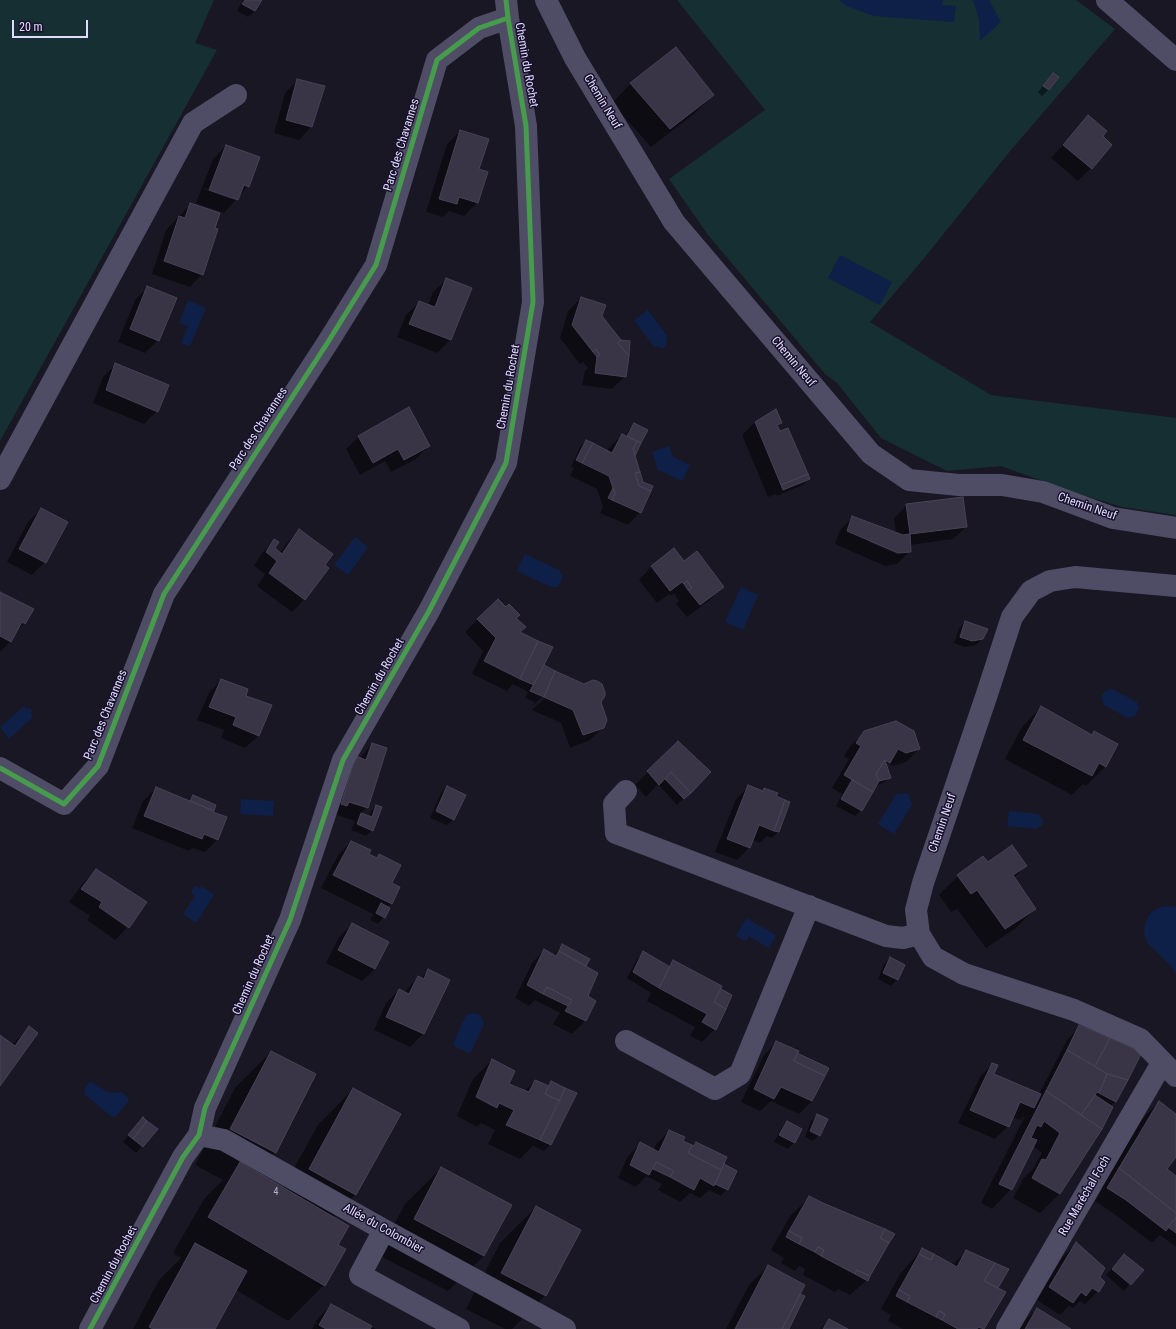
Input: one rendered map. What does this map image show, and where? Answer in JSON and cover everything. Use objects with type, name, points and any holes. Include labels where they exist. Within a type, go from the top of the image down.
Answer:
[{"type":"street","name":"Chemin Neuf","points":[[546,0],[575,58],[674,222],[871,454],[909,480],[959,486],[1002,485],[1043,492],[1113,518],[1176,528]]},
{"type":"street","points":[[1107,0],[1176,60]]},
{"type":"street","name":"Parc des Chavannes","points":[[0,768],[64,804],[98,766],[164,594],[328,342],[376,264],[437,60],[507,9]]},
{"type":"street","name":"Chemin du Rochet","points":[[90,1329],[183,1157],[199,1135],[205,1108],[290,920],[343,760],[429,611],[506,463],[533,302],[526,126],[507,9]]},
{"type":"street","points":[[0,479],[193,123],[236,95]]},
{"type":"street","name":"Chemin Neuf","points":[[1169,1069],[1140,1039],[1074,1010],[964,974],[933,957],[919,934],[916,910],[923,883],[1012,617],[1032,592],[1050,581],[1075,577],[1176,586]]},
{"type":"street","points":[[626,791],[614,804],[616,833],[886,936],[903,938],[919,934]]},
{"type":"street","points":[[626,1041],[715,1089],[740,1074],[809,906]]},
{"type":"street","name":"Rue Maréchal Foch","points":[[1008,1329],[1169,1069]]},
{"type":"street","name":"Allée du Colombier","points":[[199,1135],[224,1140],[565,1329]]},
{"type":"street","points":[[384,1230],[360,1275],[458,1329]]},
{"type":"green space","points":[[0,0],[214,0],[195,43],[217,50],[0,441]]},
{"type":"green space","points":[[677,0],[1076,0],[1115,29],[1011,150],[925,257],[870,322],[991,395],[1176,418],[1176,515],[1122,507],[1076,493],[1001,466],[947,471],[881,438],[837,383],[825,374],[708,235],[669,179],[765,110]]},
{"type":"water","points":[[839,0],[943,0],[942,5],[956,6],[954,22],[874,16],[846,6]]},
{"type":"water","points":[[972,0],[989,0],[1001,22],[980,41],[979,20]]},
{"type":"water","points":[[840,255],[892,282],[880,305],[828,278]]},
{"type":"water","points":[[188,300],[206,308],[190,346],[181,343],[188,326],[179,323]]},
{"type":"water","points":[[648,310],[668,337],[666,339],[667,344],[664,348],[657,346],[654,347],[634,320]]},
{"type":"water","points":[[669,446],[673,457],[690,465],[682,481],[658,470],[652,452]]},
{"type":"water","points":[[355,537],[368,547],[348,575],[334,565]]},
{"type":"water","points":[[525,554],[559,570],[563,576],[558,587],[551,587],[517,571]]},
{"type":"water","points":[[741,587],[758,595],[743,630],[725,622]]},
{"type":"water","points":[[1112,689],[1137,702],[1139,709],[1135,716],[1128,718],[1104,705],[1101,698],[1105,691]]},
{"type":"water","points":[[24,706],[26,709],[29,708],[32,710],[31,714],[33,717],[9,739],[0,727]]},
{"type":"water","points":[[897,793],[901,795],[905,793],[908,794],[910,801],[913,803],[894,834],[878,824]]},
{"type":"water","points":[[241,799],[274,801],[273,816],[240,814]]},
{"type":"water","points":[[1009,811],[1039,814],[1043,823],[1038,827],[1038,829],[1007,826]]},
{"type":"water","points":[[195,886],[200,889],[202,886],[214,895],[196,923],[183,914],[195,896],[191,892]]},
{"type":"water","points":[[1168,906],[1176,907],[1176,975],[1171,966],[1148,944],[1144,932],[1149,915],[1154,910]]},
{"type":"water","points":[[746,918],[776,935],[769,948],[749,936],[746,941],[736,936]]},
{"type":"water","points":[[471,1013],[479,1014],[484,1024],[471,1052],[468,1053],[454,1046],[453,1044],[466,1015]]},
{"type":"water","points":[[89,1082],[108,1092],[122,1092],[129,1101],[116,1116],[112,1117],[84,1094],[85,1088]]},
{"type":"building","points":[[245,0],[262,0],[255,11],[242,4]]},
{"type":"building","points":[[676,47],[714,95],[670,129],[630,83]]},
{"type":"building","points":[[1053,73],[1059,77],[1049,90],[1043,86]]},
{"type":"building","points":[[297,79],[325,86],[312,127],[286,120]]},
{"type":"building","points":[[1088,115],[1107,131],[1103,136],[1112,145],[1092,169],[1063,145]]},
{"type":"building","points":[[460,130],[489,139],[479,169],[488,172],[478,203],[459,197],[457,204],[439,199]]},
{"type":"building","points":[[226,145],[260,157],[249,187],[244,185],[238,200],[209,190]]},
{"type":"building","points":[[190,203],[220,213],[215,228],[218,229],[203,275],[164,261],[179,216],[185,218]]},
{"type":"building","points":[[446,278],[472,288],[451,340],[409,324],[419,301],[435,307]]},
{"type":"building","points":[[147,286],[177,298],[159,341],[130,329]]},
{"type":"building","points":[[581,297],[606,305],[602,316],[621,340],[618,343],[629,356],[626,377],[595,373],[597,357],[600,355],[596,349],[593,352],[572,325]]},
{"type":"building","points":[[621,340],[630,341],[629,356],[618,343]]},
{"type":"building","points":[[596,349],[600,355],[597,357],[593,352]]},
{"type":"building","points":[[115,363],[169,385],[158,412],[106,390]]},
{"type":"building","points":[[409,407],[430,446],[404,460],[398,449],[373,463],[358,436]]},
{"type":"building","points":[[776,409],[782,423],[777,425],[780,431],[788,428],[808,474],[781,485],[755,422]]},
{"type":"building","points":[[634,423],[648,430],[641,443],[627,436]]},
{"type":"building","points":[[622,434],[637,441],[633,449],[640,472],[635,473],[639,486],[651,491],[641,513],[612,500],[615,494],[609,476],[582,463],[593,443],[612,453]]},
{"type":"building","points":[[586,440],[593,443],[582,463],[576,460]]},
{"type":"building","points":[[637,441],[641,443],[635,456],[633,449]]},
{"type":"building","points":[[640,472],[643,482],[653,486],[651,491],[639,486],[635,473]]},
{"type":"building","points":[[808,474],[810,479],[783,490],[781,485]]},
{"type":"building","points":[[613,488],[615,494],[612,500],[608,498]]},
{"type":"building","points":[[963,497],[967,527],[910,534],[906,504]]},
{"type":"building","points":[[41,508],[68,522],[46,563],[19,549]]},
{"type":"building","points":[[852,516],[903,535],[910,534],[911,552],[898,553],[847,531]]},
{"type":"building","points":[[299,529],[333,554],[325,565],[329,568],[305,600],[269,573],[277,561],[266,552],[274,539],[279,542],[275,548],[282,554]]},
{"type":"building","points":[[674,548],[684,561],[697,551],[724,587],[700,605],[688,590],[692,588],[687,581],[684,584],[682,582],[670,591],[651,566]]},
{"type":"building","points":[[687,581],[692,588],[688,590],[684,584]]},
{"type":"building","points":[[0,592],[34,609],[25,624],[22,622],[11,642],[0,636]]},
{"type":"building","points":[[498,599],[506,607],[509,604],[520,615],[516,618],[526,627],[520,632],[538,641],[520,679],[484,661],[496,638],[477,619]]},
{"type":"building","points":[[965,621],[988,629],[983,639],[972,641],[960,637]]},
{"type":"building","points":[[538,641],[553,647],[534,685],[520,679]]},
{"type":"building","points":[[544,665],[555,671],[544,697],[530,691]]},
{"type":"building","points":[[555,671],[584,684],[593,680],[602,684],[605,696],[601,702],[607,720],[604,728],[583,735],[573,710],[544,697]]},
{"type":"building","points":[[221,679],[248,689],[246,696],[272,705],[259,736],[233,725],[236,717],[209,707]]},
{"type":"building","points":[[1041,706],[1092,735],[1094,731],[1118,744],[1106,767],[1099,763],[1092,776],[1023,740]]},
{"type":"building","points":[[896,721],[914,731],[920,749],[906,753],[898,749],[890,763],[885,760],[876,774],[879,781],[873,792],[844,775],[861,746],[856,743],[864,731]]},
{"type":"building","points":[[678,741],[711,772],[691,793],[671,772],[659,785],[647,771]]},
{"type":"building","points":[[372,743],[387,748],[368,808],[349,802],[347,806],[341,804],[356,756],[366,760]]},
{"type":"building","points":[[885,760],[891,778],[879,781],[876,774]]},
{"type":"building","points":[[671,772],[691,793],[684,799],[665,779]]},
{"type":"building","points":[[852,780],[873,792],[862,811],[841,799]]},
{"type":"building","points":[[748,785],[763,791],[764,788],[778,793],[776,796],[785,800],[774,831],[759,825],[750,848],[727,839]]},
{"type":"building","points":[[447,786],[466,795],[454,820],[436,811]]},
{"type":"building","points":[[156,787],[227,817],[218,840],[204,834],[202,839],[144,816]]},
{"type":"building","points":[[193,795],[216,805],[214,811],[190,801]]},
{"type":"building","points":[[785,800],[790,802],[779,832],[774,831]]},
{"type":"building","points":[[376,805],[382,807],[373,831],[357,824],[361,813],[372,817]]},
{"type":"building","points":[[351,841],[371,850],[369,854],[377,858],[379,854],[401,865],[392,883],[400,887],[392,904],[333,875]]},
{"type":"building","points":[[1012,845],[1027,866],[1013,875],[1036,909],[1005,929],[977,890],[971,894],[957,875],[983,856],[988,862]]},
{"type":"building","points":[[96,869],[147,902],[129,928],[99,907],[102,902],[81,889]]},
{"type":"building","points":[[381,903],[390,908],[385,918],[376,913]]},
{"type":"building","points":[[352,923],[389,942],[375,969],[338,950]]},
{"type":"building","points":[[562,944],[590,959],[586,966],[559,951]]},
{"type":"building","points":[[544,949],[556,956],[559,951],[598,973],[588,996],[596,1001],[586,1021],[565,1011],[572,1000],[547,987],[543,994],[527,985]]},
{"type":"building","points":[[643,951],[670,967],[659,988],[633,972]]},
{"type":"building","points":[[890,957],[905,965],[898,980],[883,973]]},
{"type":"building","points":[[673,960],[722,986],[714,1002],[726,1009],[716,1030],[702,1022],[707,1014],[659,988]]},
{"type":"building","points":[[428,969],[450,980],[424,1034],[386,1017],[399,989],[409,994],[418,976],[424,979]]},
{"type":"building","points":[[547,987],[572,1000],[568,1006],[543,994]]},
{"type":"building","points":[[721,989],[732,995],[726,1009],[714,1002]]},
{"type":"building","points":[[1079,1025],[1110,1038],[1095,1066],[1067,1050]]},
{"type":"building","points":[[29,1026],[38,1033],[0,1086],[0,1035],[15,1046]]},
{"type":"building","points":[[1110,1038],[1142,1052],[1128,1080],[1107,1074],[1095,1066]]},
{"type":"building","points":[[776,1041],[799,1051],[794,1061],[825,1076],[812,1101],[781,1087],[774,1099],[754,1089]]},
{"type":"building","points":[[1067,1050],[1107,1074],[1099,1093],[1097,1092],[1081,1115],[1046,1091]]},
{"type":"building","points":[[271,1051],[316,1074],[276,1153],[230,1129]]},
{"type":"building","points":[[797,1053],[829,1068],[825,1076],[794,1061]]},
{"type":"building","points":[[492,1059],[515,1071],[509,1084],[529,1092],[535,1080],[549,1086],[545,1094],[560,1101],[540,1140],[506,1125],[514,1110],[499,1103],[497,1108],[476,1097]]},
{"type":"building","points":[[992,1063],[998,1065],[994,1074],[1041,1094],[1034,1108],[1020,1102],[1009,1127],[970,1110]]},
{"type":"building","points":[[1107,1074],[1128,1080],[1116,1102],[1099,1093]]},
{"type":"building","points":[[551,1081],[565,1088],[560,1101],[545,1094]]},
{"type":"building","points":[[353,1088],[401,1114],[356,1195],[309,1169]]},
{"type":"building","points":[[565,1088],[577,1093],[551,1145],[540,1140]]},
{"type":"building","points":[[1046,1091],[1102,1129],[1060,1194],[1032,1178],[1042,1159],[1046,1160],[1060,1133],[1044,1121],[1041,1127],[1037,1125],[1031,1138],[1037,1140],[1012,1190],[999,1184]]},
{"type":"building","points":[[1095,1095],[1113,1107],[1102,1129],[1081,1115]]},
{"type":"building","points":[[1159,1101],[1176,1114],[1176,1157],[1167,1169],[1176,1176],[1176,1213],[1119,1168]]},
{"type":"building","points":[[817,1114],[828,1119],[820,1136],[810,1131]]},
{"type":"building","points":[[143,1117],[147,1121],[133,1139],[128,1135]]},
{"type":"building","points":[[147,1121],[158,1129],[143,1147],[133,1139]]},
{"type":"building","points":[[787,1121],[802,1129],[795,1143],[779,1135]]},
{"type":"building","points":[[669,1130],[685,1137],[683,1141],[692,1145],[688,1153],[721,1170],[714,1186],[700,1178],[694,1190],[670,1177],[674,1171],[656,1162],[649,1175],[630,1165],[640,1142],[659,1152]]},
{"type":"building","points":[[696,1142],[727,1157],[721,1170],[688,1153],[692,1145],[694,1146]]},
{"type":"building","points":[[240,1162],[349,1226],[338,1245],[346,1249],[325,1286],[208,1217]]},
{"type":"building","points":[[656,1162],[674,1171],[670,1177],[653,1169]]},
{"type":"building","points":[[724,1164],[737,1171],[728,1190],[715,1184]]},
{"type":"building","points":[[441,1167],[512,1205],[484,1256],[414,1219]]},
{"type":"building","points":[[1119,1168],[1176,1213],[1176,1217],[1166,1231],[1126,1200],[1107,1188]]},
{"type":"building","points":[[809,1196],[885,1229],[880,1238],[889,1243],[870,1276],[857,1270],[855,1274],[821,1256],[824,1250],[818,1247],[815,1252],[799,1244],[802,1238],[789,1231]]},
{"type":"building","points":[[536,1206],[581,1230],[546,1296],[501,1273]]},
{"type":"building","points":[[1176,1217],[1176,1233],[1168,1227]]},
{"type":"building","points":[[885,1229],[895,1234],[889,1243],[880,1238]]},
{"type":"building","points":[[789,1231],[802,1238],[799,1244],[786,1237]]},
{"type":"building","points":[[1076,1242],[1105,1268],[1100,1277],[1105,1282],[1099,1292],[1092,1288],[1086,1296],[1081,1292],[1073,1303],[1049,1287]]},
{"type":"building","points":[[195,1243],[247,1271],[215,1329],[153,1329],[149,1327]]},
{"type":"building","points":[[818,1247],[824,1250],[821,1256],[815,1252]]},
{"type":"building","points":[[922,1248],[934,1254],[931,1260],[919,1254]]},
{"type":"building","points":[[966,1250],[995,1263],[984,1281],[1006,1292],[984,1329],[978,1327],[977,1329],[958,1329],[942,1320],[945,1314],[939,1311],[936,1317],[907,1302],[910,1296],[899,1290],[919,1254],[931,1260],[934,1254],[957,1267]]},
{"type":"building","points":[[1124,1254],[1144,1270],[1131,1285],[1112,1269]]},
{"type":"building","points":[[995,1263],[1009,1269],[998,1288],[984,1281]]},
{"type":"building","points":[[768,1265],[805,1285],[782,1329],[735,1329]]},
{"type":"building","points":[[857,1270],[870,1276],[868,1281],[855,1274]]},
{"type":"building","points":[[899,1290],[910,1296],[907,1302],[896,1296]]},
{"type":"building","points":[[800,1294],[805,1296],[789,1329],[782,1329]]},
{"type":"building","points":[[331,1304],[372,1326],[370,1329],[326,1329],[319,1325]]},
{"type":"building","points":[[1037,1308],[1071,1329],[1025,1329]]},
{"type":"building","points":[[939,1311],[945,1314],[942,1320],[936,1317]]},
{"type":"building","points":[[829,1319],[848,1329],[823,1329]]},
{"type":"cycle path","points":[[90,1329],[183,1157],[199,1135],[205,1108],[290,920],[343,760],[429,611],[506,463],[533,302],[526,126],[506,0]]},
{"type":"cycle path","points":[[0,768],[64,804],[98,766],[164,594],[328,342],[376,265],[437,60],[479,28],[508,18]]}]
